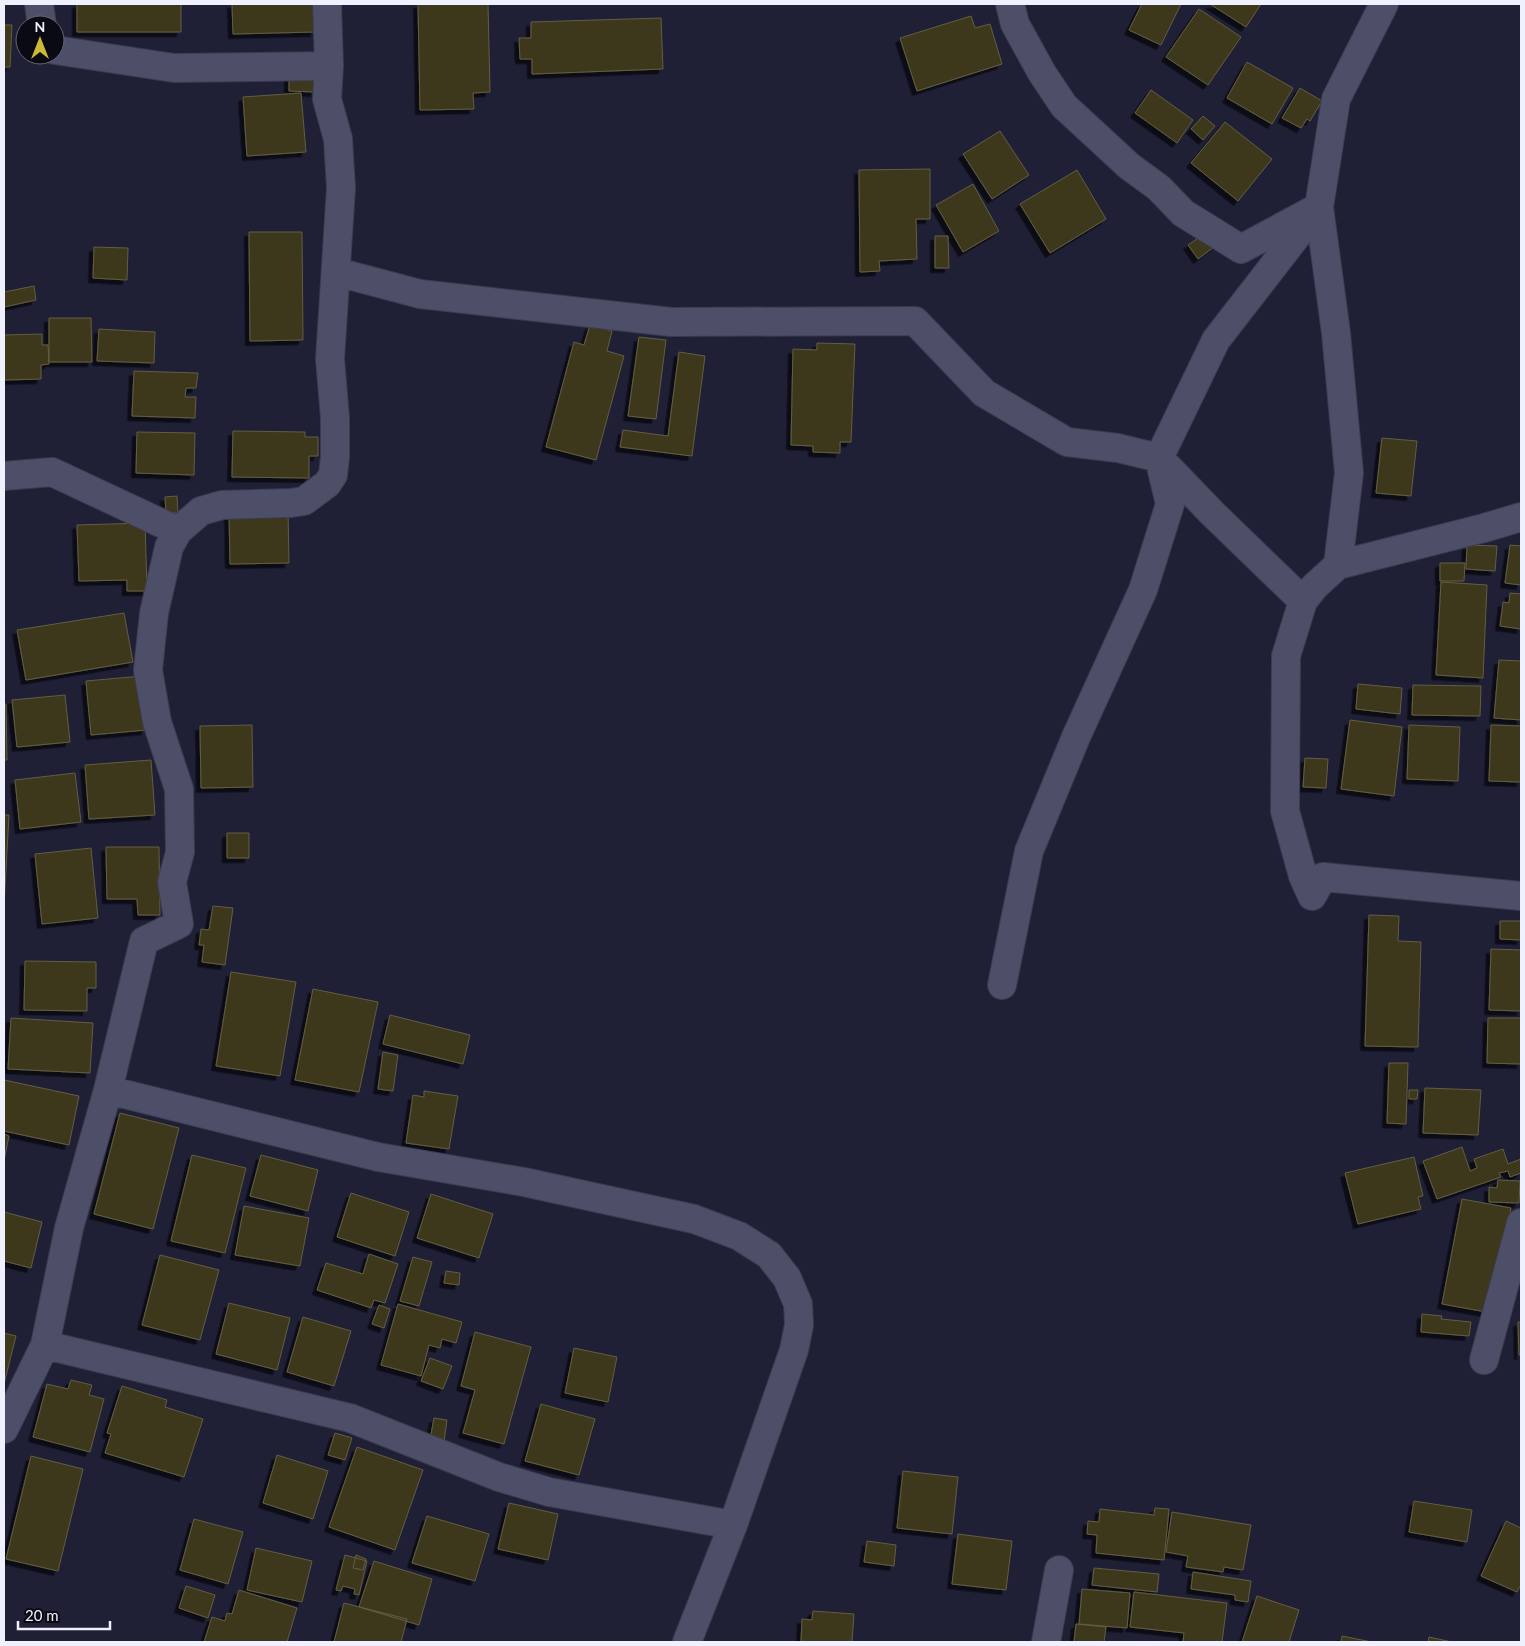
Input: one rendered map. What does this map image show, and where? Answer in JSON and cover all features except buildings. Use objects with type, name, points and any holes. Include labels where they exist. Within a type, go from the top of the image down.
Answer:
[{"type":"street","points":[[4,1429],[45,1345],[69,1228],[108,1090],[144,941],[179,924],[172,882],[180,852],[179,789],[157,722],[148,670],[154,613],[169,547],[178,531],[201,512],[222,505],[304,501],[327,484],[333,475],[335,418],[330,359],[341,188],[338,139],[327,99],[327,4]]},
{"type":"street","points":[[1010,4],[1015,24],[1042,73],[1064,106],[1130,166],[1159,188],[1183,213],[1241,249],[1319,207]]},
{"type":"street","points":[[1338,565],[1349,472],[1336,333],[1319,207],[1336,99],[1384,4]]},
{"type":"street","points":[[65,52],[174,68],[328,66]]},
{"type":"street","points":[[1002,985],[1029,851],[1076,737],[1143,590],[1170,504],[1159,458],[1216,340],[1319,207]]},
{"type":"street","points":[[337,272],[420,294],[671,322],[915,321],[984,392],[1067,442],[1118,448],[1159,458],[1213,514],[1304,601]]},
{"type":"street","points":[[4,476],[52,472],[178,531]]},
{"type":"street","points":[[1521,517],[1338,565],[1315,586],[1304,601],[1286,656],[1285,811],[1304,876],[1312,896],[1323,877],[1521,896]]},
{"type":"street","points":[[108,1090],[378,1156],[524,1182],[694,1219],[739,1236],[769,1255],[787,1278],[798,1304],[799,1325],[794,1350],[733,1525],[687,1642]]},
{"type":"street","points":[[1484,1360],[1521,1223]]},
{"type":"street","points":[[45,1345],[350,1418],[500,1476],[549,1492],[733,1525]]},
{"type":"street","points":[[1046,1642],[1059,1570]]}]
